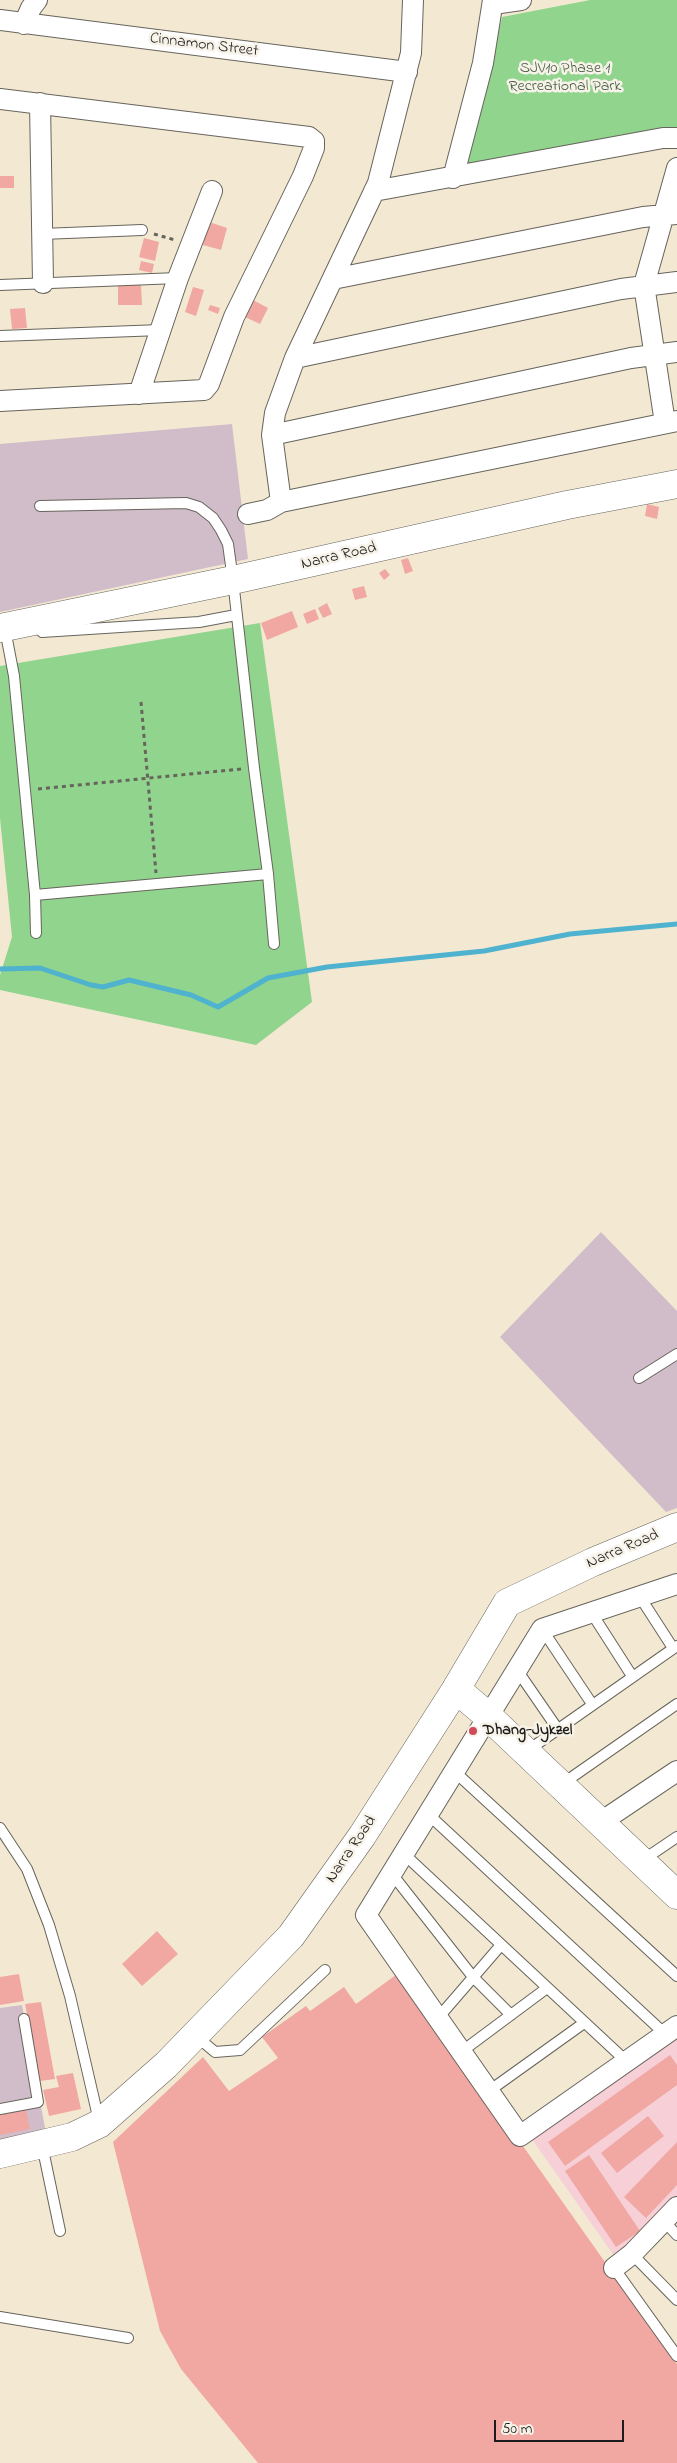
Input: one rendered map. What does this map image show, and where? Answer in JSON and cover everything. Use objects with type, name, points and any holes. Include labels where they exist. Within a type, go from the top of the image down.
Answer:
[{"type":"street","points":[[24,24],[37,0]]},
{"type":"street","points":[[453,178],[483,62],[493,2],[521,0]]},
{"type":"street","points":[[281,502],[272,435],[275,413],[295,358],[378,183],[411,53],[408,1]]},
{"type":"street","name":"Cinnamon Street","points":[[0,20],[407,72]]},
{"type":"street","points":[[0,99],[309,137],[314,141],[314,148],[303,176],[234,317],[209,384],[204,390],[0,401]]},
{"type":"street","points":[[40,103],[43,282]]},
{"type":"street","points":[[374,191],[453,178],[662,138],[677,138]]},
{"type":"street","points":[[248,514],[267,510],[281,502],[671,422],[654,355],[644,285],[671,214],[677,168]]},
{"type":"street","points":[[140,394],[178,278],[212,191]]},
{"type":"street","points":[[333,279],[643,217],[671,214]]},
{"type":"street","points":[[295,358],[644,285],[677,282]]},
{"type":"street","points":[[272,435],[654,355],[677,352]]},
{"type":"street","name":"Narra Road","points":[[6,627],[234,580],[567,506],[677,484]]},
{"type":"street","name":"Narra Road","points":[[0,2154],[72,2137],[99,2124],[140,2091],[196,2036],[291,1936],[362,1836],[456,1689],[507,1602],[585,1566],[677,1528]]},
{"type":"street","points":[[671,2030],[520,2136],[366,1915],[542,1629],[677,1584]]},
{"type":"street","points":[[456,1689],[489,1717],[677,1895]]},
{"type":"street","points":[[600,1822],[677,1771]]},
{"type":"street","points":[[614,2268],[672,2221]]},
{"type":"lane","points":[[42,234],[142,230]]},
{"type":"lane","points":[[0,285],[178,278]]},
{"type":"lane","points":[[0,336],[161,330]]},
{"type":"lane","points":[[40,506],[186,503],[198,507],[212,518],[221,530],[228,544],[234,580],[236,615],[268,874],[274,944]]},
{"type":"lane","points":[[36,933],[35,895],[14,676],[6,627],[31,632],[200,622],[236,615]]},
{"type":"lane","points":[[35,895],[268,874]]},
{"type":"lane","points":[[639,1378],[677,1354]]},
{"type":"lane","points":[[526,1752],[557,1728],[675,1647],[640,1597]]},
{"type":"lane","points":[[591,1612],[632,1676]]},
{"type":"lane","points":[[542,1629],[592,1704]]},
{"type":"lane","points":[[517,1670],[557,1728]]},
{"type":"lane","points":[[561,1785],[677,1704]]},
{"type":"lane","points":[[455,1772],[677,1976]]},
{"type":"lane","points":[[429,1814],[671,2030]]},
{"type":"lane","points":[[0,1828],[26,1869],[49,1925],[70,1996],[99,2124]]},
{"type":"lane","points":[[642,1861],[677,1837]]},
{"type":"lane","points":[[404,1854],[626,2060]]},
{"type":"lane","points":[[392,1874],[473,1978],[511,2015]]},
{"type":"lane","points":[[438,2018],[501,1945]]},
{"type":"lane","points":[[196,2036],[215,2052],[240,2050],[325,1970]]},
{"type":"lane","points":[[461,2052],[547,1988]]},
{"type":"lane","points":[[0,2109],[38,2102],[24,2019]]},
{"type":"lane","points":[[489,2091],[584,2023]]},
{"type":"lane","points":[[41,2144],[60,2231]]},
{"type":"lane","points":[[632,2254],[677,2300]]},
{"type":"lane","points":[[614,2268],[677,2356]]},
{"type":"lane","points":[[0,2317],[128,2338]]},
{"type":"path","points":[[142,230],[191,246]]},
{"type":"path","points":[[141,702],[157,884]]},
{"type":"path","points":[[25,790],[254,768]]},
{"type":"shaded area","points":[[232,424],[248,559],[0,612],[0,444]]},
{"type":"shaded area","points":[[601,1232],[677,1311],[677,1508],[666,1512],[500,1337]]},
{"type":"shaded area","points":[[22,2005],[46,2133],[0,2142],[0,2008]]},
{"type":"shaded area","points":[[677,2034],[677,2196],[629,2247],[615,2257],[531,2138]]},
{"type":"green space","name":"SJV10 Phase 1 Recreational Park","points":[[590,0],[677,0],[677,131],[464,172],[502,17]]},
{"type":"green space","points":[[260,623],[312,1002],[256,1045],[0,990],[0,975],[12,937],[0,818],[0,666]]},
{"type":"building","points":[[0,176],[14,176],[14,188],[0,188]]},
{"type":"building","points":[[209,222],[227,228],[221,250],[203,245]]},
{"type":"building","points":[[144,238],[159,242],[155,261],[139,257]]},
{"type":"building","points":[[141,261],[154,264],[152,273],[139,270]]},
{"type":"building","points":[[118,285],[141,285],[142,305],[118,305]]},
{"type":"building","points":[[193,287],[204,290],[196,316],[185,312]]},
{"type":"building","points":[[251,299],[268,308],[260,324],[243,316]]},
{"type":"building","points":[[210,305],[220,308],[218,314],[208,310]]},
{"type":"building","points":[[25,308],[27,328],[12,329],[10,309]]},
{"type":"building","points":[[647,504],[659,507],[657,519],[645,516]]},
{"type":"building","points":[[408,558],[413,571],[405,574],[401,560]]},
{"type":"building","points":[[385,569],[390,575],[384,580],[379,573]]},
{"type":"building","points":[[364,586],[367,597],[355,600],[352,589]]},
{"type":"building","points":[[327,603],[332,614],[323,618],[318,608]]},
{"type":"building","points":[[315,609],[319,619],[307,624],[303,614]]},
{"type":"building","points":[[292,611],[298,627],[267,640],[261,623]]},
{"type":"building","points":[[157,1931],[178,1954],[142,1986],[122,1964]]},
{"type":"building","points":[[400,1972],[677,2364],[677,2463],[258,2463],[181,2369],[160,2331],[113,2142],[203,2057],[229,2091],[278,2058],[262,2037],[306,2006],[310,2011],[344,1987],[356,2004]]},
{"type":"building","points":[[19,1974],[24,2001],[0,2005],[0,1977]]},
{"type":"building","points":[[41,2002],[55,2079],[40,2081],[25,2004]]},
{"type":"building","points":[[670,2055],[677,2065],[677,2085],[565,2166],[548,2142]]},
{"type":"building","points":[[73,2073],[81,2109],[49,2116],[43,2090],[59,2087],[56,2076]]},
{"type":"building","points":[[26,2110],[30,2129],[0,2135],[0,2115]]},
{"type":"building","points":[[648,2116],[664,2136],[617,2173],[601,2153]]},
{"type":"building","points":[[677,2142],[677,2185],[646,2218],[624,2197]]},
{"type":"building","points":[[589,2155],[640,2231],[616,2247],[565,2171]]},
{"type":"waterway","points":[[0,969],[40,968],[91,985],[103,987],[129,980],[191,995],[218,1007],[268,978],[327,967],[484,951],[570,934],[677,924]]},
{"type":"place","name":"Dhang-Jykzel","points":[[473,1731]]}]
